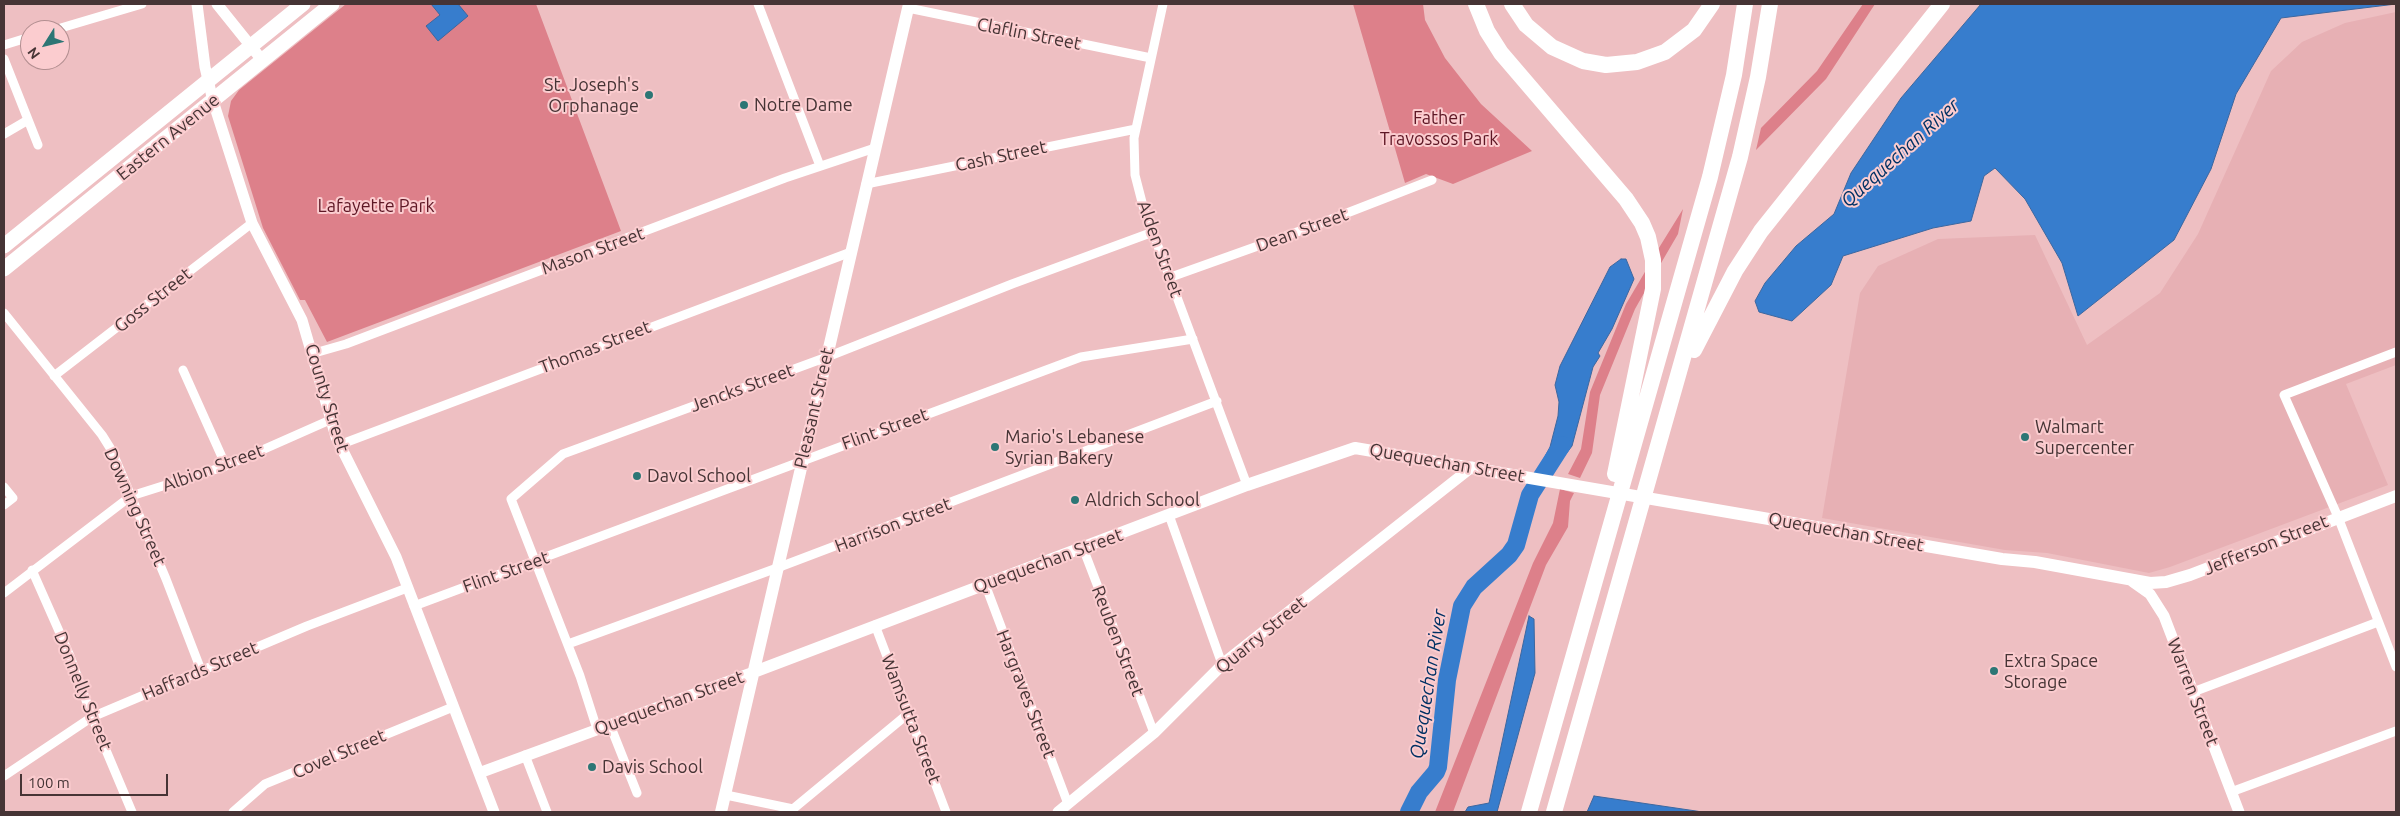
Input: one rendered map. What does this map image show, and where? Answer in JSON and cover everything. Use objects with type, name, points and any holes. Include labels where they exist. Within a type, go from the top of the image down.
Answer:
[{"type":"highway","points":[[1476,4],[1487,31],[1501,53],[1634,210],[1645,230],[1652,250],[1654,277],[1620,475],[1612,510],[1589,603],[1530,812]]},
{"type":"highway","points":[[1512,4],[1526,25],[1552,48],[1583,61],[1606,65],[1637,62],[1665,52],[1694,30],[1712,4]]},
{"type":"highway","points":[[1620,475],[1710,177],[1732,84],[1746,4]]},
{"type":"highway","points":[[1554,812],[1735,174],[1758,77],[1770,4]]},
{"type":"highway","points":[[1675,388],[1735,271],[1761,232],[1815,161],[1942,4]]},
{"type":"main road","name":"Eastern Avenue","points":[[4,246],[303,4]]},
{"type":"main road","name":"Eastern Avenue","points":[[4,269],[332,4]]},
{"type":"main road","name":"Pleasant Street","points":[[721,812],[908,6]]},
{"type":"main road","name":"Quequechan Street","points":[[754,672],[1247,485],[1358,448],[2002,559],[2035,562],[2134,582]]},
{"type":"main road","name":"Jefferson Street","points":[[2134,582],[2159,583],[2182,578],[2396,496]]},
{"type":"street","points":[[70,25],[142,4]]},
{"type":"street","name":"County Street","points":[[197,4],[212,101],[252,223],[298,311],[308,338],[330,420],[340,445],[383,529],[494,812]]},
{"type":"street","points":[[217,4],[262,60]]},
{"type":"street","points":[[758,4],[820,166]]},
{"type":"street","name":"Alden Street","points":[[1163,4],[1136,129],[1133,153],[1135,175],[1153,232],[1218,402],[1247,485]]},
{"type":"street","name":"Claflin Street","points":[[908,6],[1152,58]]},
{"type":"street","points":[[4,45],[20,40]]},
{"type":"street","points":[[4,59],[38,145]]},
{"type":"street","points":[[4,134],[28,120]]},
{"type":"street","name":"Cash Street","points":[[866,184],[1136,129]]},
{"type":"street","name":"Mason Street","points":[[312,354],[346,344],[820,166],[875,148]]},
{"type":"street","name":"Dean Street","points":[[1171,277],[1311,227],[1432,180]]},
{"type":"street","name":"Goss Street","points":[[54,376],[252,223]]},
{"type":"street","name":"Jencks Street","points":[[536,560],[511,499],[564,454],[826,357],[1012,284],[1153,232]]},
{"type":"street","name":"Thomas Street","points":[[340,445],[851,252]]},
{"type":"street","name":"Downing Street","points":[[4,313],[102,435],[112,451],[201,670]]},
{"type":"street","name":"Flint Street","points":[[414,606],[1081,356],[1193,340]]},
{"type":"street","points":[[2396,352],[2284,395],[2338,517],[2396,667]]},
{"type":"street","points":[[183,370],[226,466]]},
{"type":"street","name":"Harrison Street","points":[[568,644],[777,568],[1218,402]]},
{"type":"street","name":"Albion Street","points":[[4,594],[32,570],[131,496],[226,466],[330,420]]},
{"type":"street","name":"Quarry Street","points":[[1058,812],[1154,733],[1222,664],[1472,467]]},
{"type":"street","points":[[4,487],[13,498],[4,505]]},
{"type":"street","points":[[1169,516],[1222,664]]},
{"type":"street","name":"Reuben Street","points":[[1083,548],[1154,733]]},
{"type":"street","points":[[536,560],[568,644],[597,729]]},
{"type":"street","name":"Donnelly Street","points":[[32,570],[70,656],[92,717],[132,812]]},
{"type":"street","name":"Warren Street","points":[[2134,582],[2145,589],[2161,611],[2239,812]]},
{"type":"street","name":"Hargraves Street","points":[[985,584],[1068,804]]},
{"type":"street","name":"Haffards Street","points":[[4,776],[92,717],[201,670],[407,588]]},
{"type":"street","points":[[2193,692],[2378,622]]},
{"type":"street","name":"Wamsutta Street","points":[[875,626],[946,812]]},
{"type":"street","name":"Quequechan Street","points":[[479,773],[754,672]]},
{"type":"street","name":"Covel Street","points":[[233,812],[265,784],[453,707]]},
{"type":"street","points":[[726,795],[792,809],[909,713]]},
{"type":"street","points":[[610,725],[637,793]]},
{"type":"street","points":[[2231,792],[2396,730]]},
{"type":"street","points":[[525,755],[547,812]]},
{"type":"shaded area","points":[[2396,12],[2396,365],[2346,384],[2388,485],[2170,567],[2149,573],[2047,553],[2005,550],[1822,518],[1860,293],[1878,266],[1938,239],[2035,235],[2087,345],[2160,293],[2198,234],[2271,71],[2302,42],[2345,23]]},
{"type":"green space","name":"Lafayette Park","points":[[346,4],[536,4],[621,231],[327,342],[305,300],[300,300],[263,228],[228,116],[231,101],[239,90]]},
{"type":"green space","name":"Father Travossos Park","points":[[1353,4],[1423,4],[1425,20],[1445,58],[1481,104],[1532,151],[1453,184],[1426,174],[1405,183]]},
{"type":"green space","points":[[1863,4],[1875,4],[1826,79],[1756,150],[1761,128],[1817,71]]},
{"type":"green space","points":[[1683,209],[1678,234],[1657,270],[1657,251]]},
{"type":"green space","points":[[1652,260],[1652,279],[1635,309],[1600,395],[1592,453],[1580,478],[1568,474],[1581,449],[1590,392],[1626,304]]},
{"type":"green space","points":[[1560,489],[1574,493],[1570,501],[1568,527],[1546,565],[1453,812],[1435,812],[1533,563],[1553,523]]},
{"type":"water","points":[[431,4],[458,4],[468,16],[438,41],[426,26],[440,15]]},
{"type":"water","points":[[1981,4],[2396,4],[2281,18],[2236,94],[2211,169],[2174,240],[2078,316],[2062,263],[2025,199],[1995,168],[1984,176],[1971,221],[1933,228],[1843,256],[1831,285],[1792,321],[1759,312],[1755,301],[1765,283],[1796,246],[1834,214],[1851,173],[1901,98]]},
{"type":"water","points":[[1621,259],[1626,259],[1634,279],[1612,329],[1598,353],[1600,356],[1593,367],[1572,446],[1556,467],[1542,462],[1550,447],[1558,416],[1559,402],[1555,385],[1560,366],[1610,267]]},
{"type":"water","points":[[1529,616],[1534,619],[1535,673],[1497,812],[1465,812],[1468,807],[1489,803]]},
{"type":"water","points":[[1594,796],[1696,811],[1702,812],[1587,812]]},
{"type":"waterway","name":"Quequechan River","points":[[1409,812],[1419,792],[1438,767],[1447,680],[1462,606],[1474,587],[1509,555],[1516,545],[1530,495],[1562,445]]},
{"type":"place","name":"St. Joseph's Orphanage","points":[[649,95]]},
{"type":"place","name":"Notre Dame","points":[[744,105]]},
{"type":"place","name":"Walmart Supercenter","points":[[2025,437]]},
{"type":"place","name":"Mario's Lebanese Syrian Bakery","points":[[995,447]]},
{"type":"place","name":"Davol School","points":[[637,476]]},
{"type":"place","name":"Aldrich School","points":[[1075,500]]},
{"type":"place","name":"Extra Space Storage","points":[[1994,671]]},
{"type":"place","name":"Davis School","points":[[592,767]]}]
